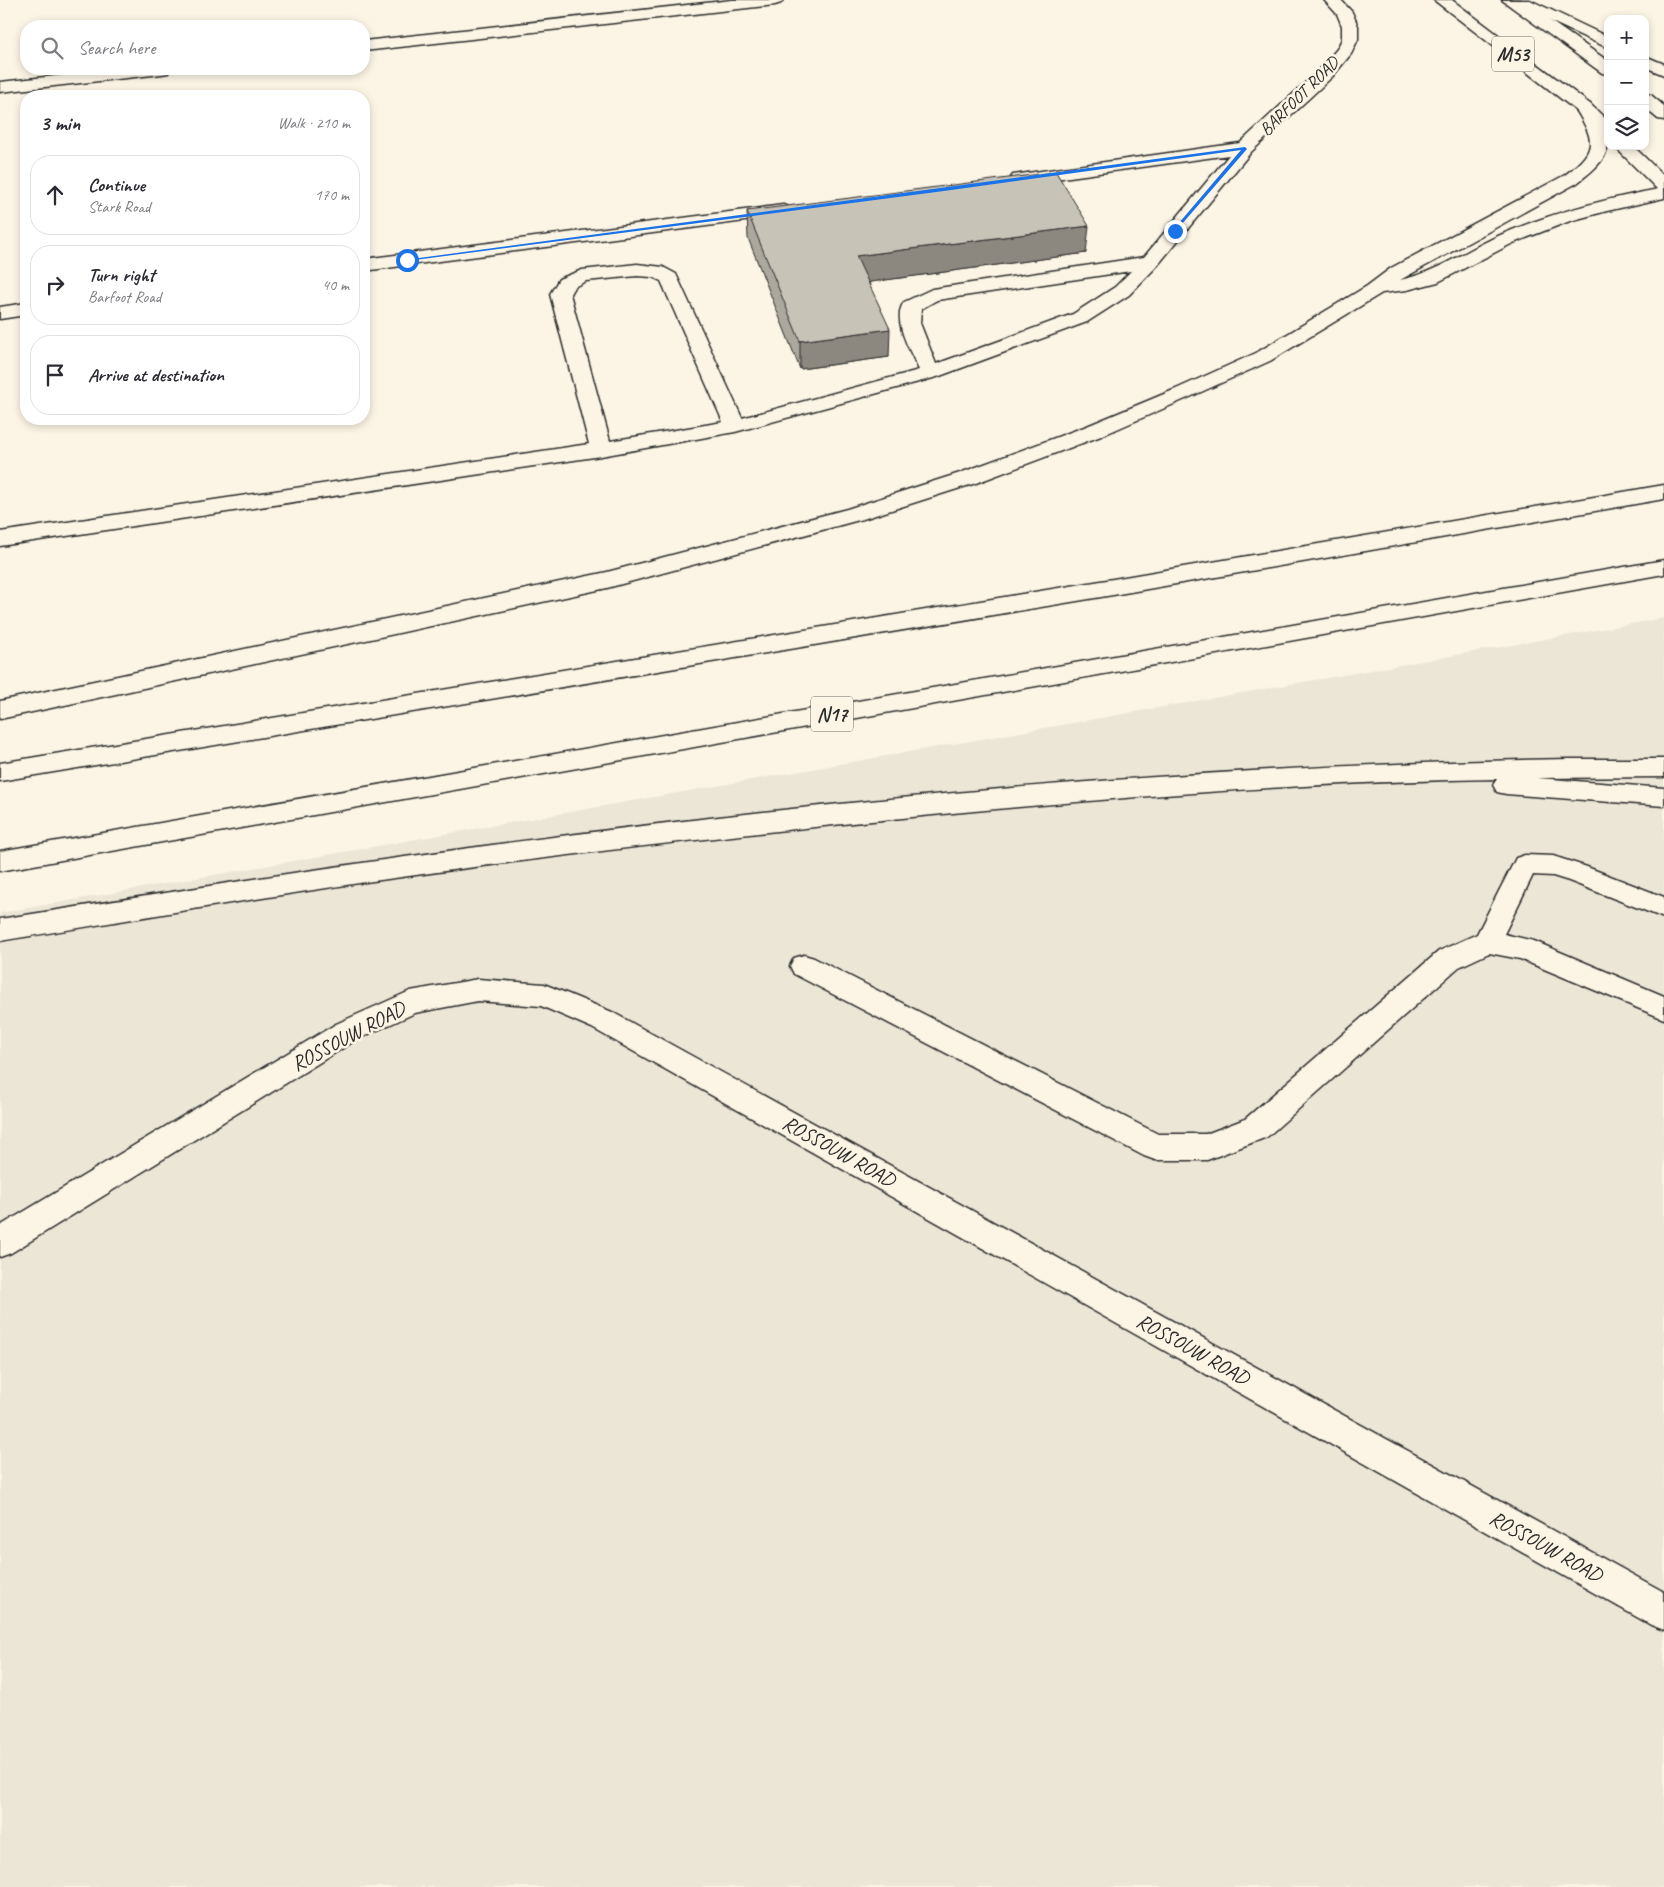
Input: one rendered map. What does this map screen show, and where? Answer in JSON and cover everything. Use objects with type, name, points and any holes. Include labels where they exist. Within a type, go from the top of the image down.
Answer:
[{"type":"main road","points":[[370,45],[719,3],[775,0]]},
{"type":"main road","name":"BARFOOT ROAD","points":[[0,539],[601,449],[735,426],[930,373],[1080,318],[1122,290],[1150,262],[1245,148],[1326,73],[1345,50],[1350,39],[1348,19],[1332,0]]},
{"type":"main road","name":"M53","points":[[1442,0],[1584,108],[1604,127]]},
{"type":"main road","name":"M53","points":[[1510,0],[1604,66]]},
{"type":"main road","points":[[1517,0],[1604,41]]},
{"type":"main road","points":[[1649,63],[1664,70]]},
{"type":"main road","points":[[0,87],[108,75]]},
{"type":"main road","points":[[1649,102],[1664,115]]},
{"type":"main road","points":[[0,710],[607,580],[855,514],[968,478],[1094,432],[1263,357],[1374,290],[1398,272],[1571,179],[1588,167],[1598,154],[1600,145],[1596,126],[1584,108]]},
{"type":"main road","points":[[1002,182],[1245,148]]},
{"type":"main road","points":[[1627,150],[1664,186]]},
{"type":"main road","points":[[1374,290],[1420,281],[1447,271],[1506,239],[1546,223],[1616,202],[1664,193]]},
{"type":"main road","points":[[370,264],[798,209]]},
{"type":"main road","points":[[930,373],[910,323],[911,306],[932,295],[1150,262]]},
{"type":"main road","points":[[601,449],[560,294],[566,283],[582,276],[637,270],[656,271],[669,278],[735,426]]},
{"type":"main road","points":[[0,313],[20,310]]},
{"type":"main road","points":[[0,772],[1113,587],[1664,492]]},
{"type":"main road","name":"N17","points":[[0,861],[1664,566]]},
{"type":"main road","points":[[0,930],[422,864],[702,828],[1101,790],[1227,780],[1560,767],[1664,768]]},
{"type":"main road","points":[[1347,775],[1664,797]]},
{"type":"main road","points":[[1487,942],[1525,865],[1553,866],[1664,908]]},
{"type":"main road","points":[[804,966],[1155,1147],[1207,1147],[1256,1128],[1449,959],[1487,942],[1524,949],[1664,1008]]},
{"type":"main road","name":"ROSSOUW ROAD","points":[[0,1243],[346,1032],[410,1002],[478,990],[544,995],[602,1020],[1664,1612]]},
{"type":"shaded area","points":[[1664,618],[1664,1887],[0,1887],[0,913]]},
{"type":"building","points":[[1056,172],[1089,226],[856,256],[890,329],[800,341],[747,211]]},
{"type":"route","points":[[407,260],[944,190],[1245,148],[1175,231]]}]
